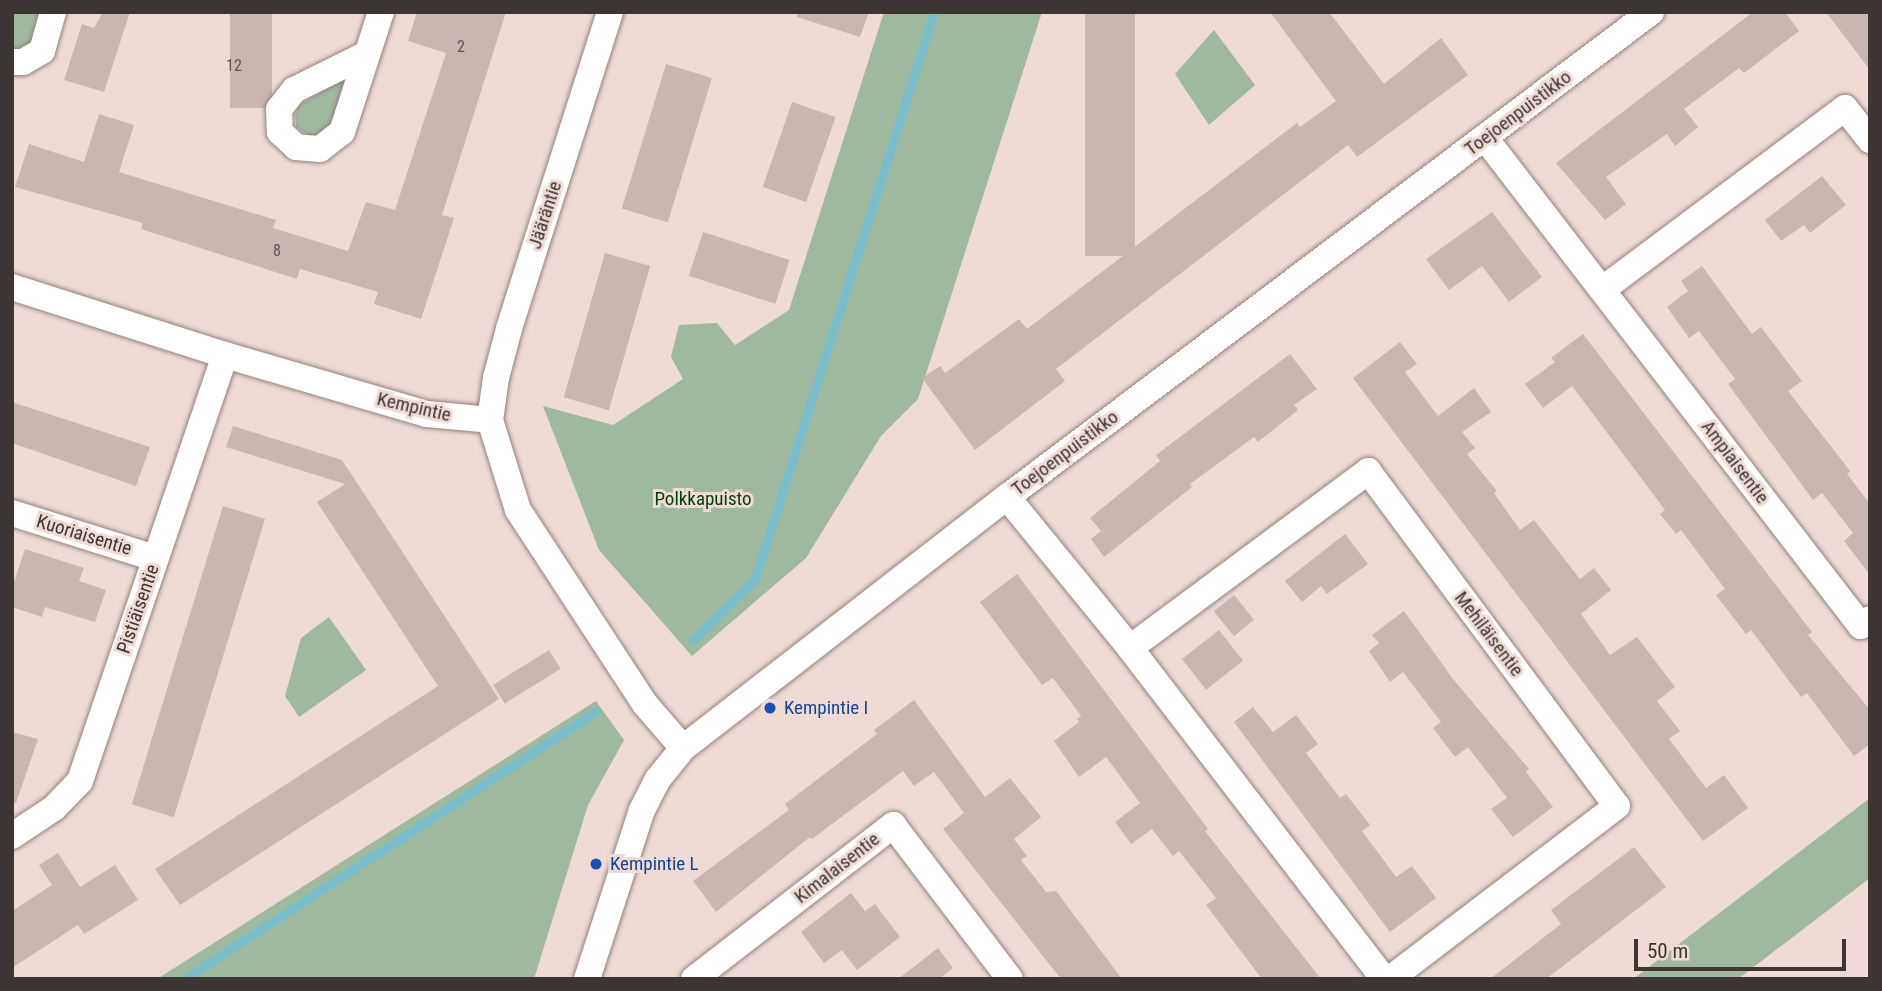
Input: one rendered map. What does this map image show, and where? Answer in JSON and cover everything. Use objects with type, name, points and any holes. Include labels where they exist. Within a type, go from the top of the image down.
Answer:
[{"type":"street","points":[[12,62],[23,62],[42,51],[53,12]]},
{"type":"street","points":[[367,54],[381,12]]},
{"type":"street","name":"Jääräntie","points":[[490,420],[496,378],[509,330],[610,12]]},
{"type":"street","name":"Toejoenpuistikko","points":[[587,979],[642,810],[658,779],[683,748],[1007,496],[1651,12]]},
{"type":"street","points":[[1603,289],[1845,108],[1870,140]]},
{"type":"street","name":"Ampiaisentie","points":[[1485,138],[1861,626],[1870,619]]},
{"type":"street","name":"Kempintie","points":[[12,287],[225,355],[427,414],[490,420]]},
{"type":"street","name":"Pistiäisentie","points":[[12,836],[54,808],[80,781],[225,355]]},
{"type":"street","points":[[490,420],[518,510],[645,704],[683,748]]},
{"type":"street","name":"Mehiläisentie","points":[[1130,648],[1367,471],[1617,806],[1390,979]]},
{"type":"street","points":[[1007,496],[1130,648],[1384,979]]},
{"type":"street","name":"Kuoriaisentie","points":[[12,513],[155,558]]},
{"type":"street","name":"Kimalaisentie","points":[[694,979],[893,825],[1010,979]]},
{"type":"green space","points":[[12,12],[46,12],[39,36],[27,49],[12,52]]},
{"type":"green space","name":"Polkkapuisto","points":[[884,12],[1042,12],[918,399],[881,436],[806,558],[692,656],[599,550],[543,406],[613,425],[683,379],[671,357],[679,325],[717,323],[735,345],[789,310]]},
{"type":"green space","points":[[1214,30],[1255,85],[1209,125],[1175,74]]},
{"type":"green space","points":[[341,80],[347,85],[333,128],[323,136],[308,135],[296,127],[295,115],[299,105]]},
{"type":"green space","points":[[329,617],[366,670],[299,717],[285,696],[301,638]]},
{"type":"green space","points":[[596,701],[624,740],[588,805],[534,979],[157,979]]},
{"type":"green space","points":[[1870,798],[1870,878],[1738,979],[1633,979]]},
{"type":"building","points":[[103,12],[130,12],[104,92],[64,80],[82,24],[94,28]]},
{"type":"building","points":[[230,12],[272,12],[272,108],[230,108]]},
{"type":"building","points":[[417,12],[506,12],[442,215],[454,218],[421,319],[374,304],[378,292],[300,269],[297,279],[141,229],[143,223],[15,187],[29,144],[84,162],[99,114],[134,125],[119,172],[276,220],[273,228],[348,251],[366,202],[395,210],[446,53],[408,41]]},
{"type":"building","points":[[798,12],[869,12],[860,37],[797,17]]},
{"type":"building","points":[[1085,12],[1135,12],[1135,256],[1085,256]]},
{"type":"building","points":[[1270,12],[1329,12],[1384,84],[1441,38],[1468,75],[1357,157],[1348,145],[1056,369],[1065,381],[975,450],[922,378],[940,366],[945,373],[1019,319],[1027,329],[1297,123],[1300,127],[1336,101]]},
{"type":"building","points":[[1753,12],[1785,12],[1799,31],[1744,73],[1739,68],[1684,109],[1698,127],[1675,146],[1667,134],[1606,177],[1626,204],[1605,220],[1556,163]]},
{"type":"building","points":[[1826,12],[1870,12],[1870,70]]},
{"type":"building","points":[[666,64],[712,78],[668,222],[622,208]]},
{"type":"building","points":[[792,102],[835,117],[806,202],[763,187]]},
{"type":"building","points":[[1822,176],[1846,205],[1810,233],[1804,225],[1781,241],[1765,220]]},
{"type":"building","points":[[1492,212],[1542,277],[1509,302],[1482,266],[1449,290],[1426,259]]},
{"type":"building","points":[[703,232],[790,260],[775,304],[689,276]]},
{"type":"building","points":[[605,253],[650,266],[609,410],[564,397]]},
{"type":"building","points":[[1702,266],[1752,334],[1761,327],[1802,381],[1788,391],[1850,471],[1847,474],[1870,504],[1870,575],[1844,541],[1853,533],[1822,493],[1813,500],[1728,384],[1735,379],[1699,331],[1689,338],[1667,307],[1688,291],[1681,281]]},
{"type":"building","points":[[1583,334],[1812,632],[1808,635],[1870,710],[1870,744],[1854,756],[1807,693],[1801,697],[1751,630],[1746,634],[1716,595],[1725,589],[1681,530],[1676,534],[1660,514],[1665,510],[1572,386],[1543,408],[1525,384],[1555,362],[1551,358]]},
{"type":"building","points":[[1400,342],[1417,364],[1405,372],[1438,416],[1474,388],[1491,412],[1462,432],[1475,448],[1467,454],[1497,491],[1494,493],[1520,530],[1534,520],[1580,579],[1594,568],[1611,590],[1581,614],[1610,655],[1637,637],[1675,687],[1657,701],[1680,731],[1669,739],[1706,788],[1724,775],[1748,808],[1703,841],[1353,378]]},
{"type":"building","points":[[1290,354],[1317,389],[1294,405],[1298,410],[1258,442],[1254,437],[1190,484],[1192,487],[1104,557],[1091,539],[1101,531],[1090,518],[1160,461],[1156,455]]},
{"type":"building","points":[[12,402],[150,447],[136,486],[12,443]]},
{"type":"building","points":[[233,426],[342,460],[499,699],[180,905],[155,869],[438,686],[317,502],[345,484],[226,447]]},
{"type":"building","points":[[223,506],[265,519],[174,817],[132,804]]},
{"type":"building","points":[[1345,534],[1368,564],[1327,594],[1321,586],[1302,602],[1285,581]]},
{"type":"building","points":[[25,549],[84,568],[79,581],[106,590],[95,622],[45,607],[42,617],[12,607],[12,588]]},
{"type":"building","points":[[1017,574],[1208,829],[1205,831],[1321,979],[1262,979],[1206,905],[1216,898],[1179,851],[1173,856],[1152,829],[1131,844],[1115,822],[1140,803],[1106,757],[1079,777],[1054,741],[1079,722],[1077,719],[1081,716],[1053,678],[1042,685],[980,602]]},
{"type":"building","points":[[1234,595],[1254,620],[1234,636],[1214,611]]},
{"type":"building","points":[[1404,611],[1453,679],[1529,769],[1526,772],[1553,807],[1513,837],[1491,809],[1507,798],[1468,747],[1455,757],[1433,728],[1441,722],[1403,672],[1390,682],[1369,651],[1379,643],[1372,635]]},
{"type":"building","points":[[1219,630],[1243,661],[1206,690],[1182,659]]},
{"type":"building","points":[[549,650],[561,669],[505,704],[493,685]]},
{"type":"building","points":[[914,700],[985,797],[1010,778],[1041,817],[1014,839],[1027,856],[1021,860],[1046,892],[1056,891],[1122,979],[1061,979],[943,829],[964,813],[934,772],[914,786],[903,771],[812,839],[810,837],[716,912],[693,881],[789,810],[785,804],[877,734],[874,730]]},
{"type":"building","points":[[1253,707],[1273,732],[1296,715],[1318,744],[1306,753],[1340,798],[1346,794],[1370,825],[1362,831],[1396,877],[1412,866],[1436,898],[1390,932],[1234,722]]},
{"type":"building","points":[[12,732],[38,739],[16,803],[12,803]]},
{"type":"building","points":[[1634,847],[1666,887],[1546,979],[1490,979],[1561,924],[1551,910]]},
{"type":"building","points":[[58,853],[80,887],[115,865],[138,900],[84,934],[78,925],[12,968],[12,911],[52,885],[39,865]]},
{"type":"building","points":[[851,893],[865,911],[875,904],[900,937],[857,970],[842,950],[824,963],[801,932]]},
{"type":"building","points":[[938,948],[953,968],[939,979],[898,979]]},
{"type":"waterway","points":[[693,640],[755,579],[934,12]]},
{"type":"waterway","points":[[184,979],[596,711]]},
{"type":"place","name":"Kempintie I","points":[[770,708]]},
{"type":"place","name":"Kempintie L","points":[[596,864]]}]
